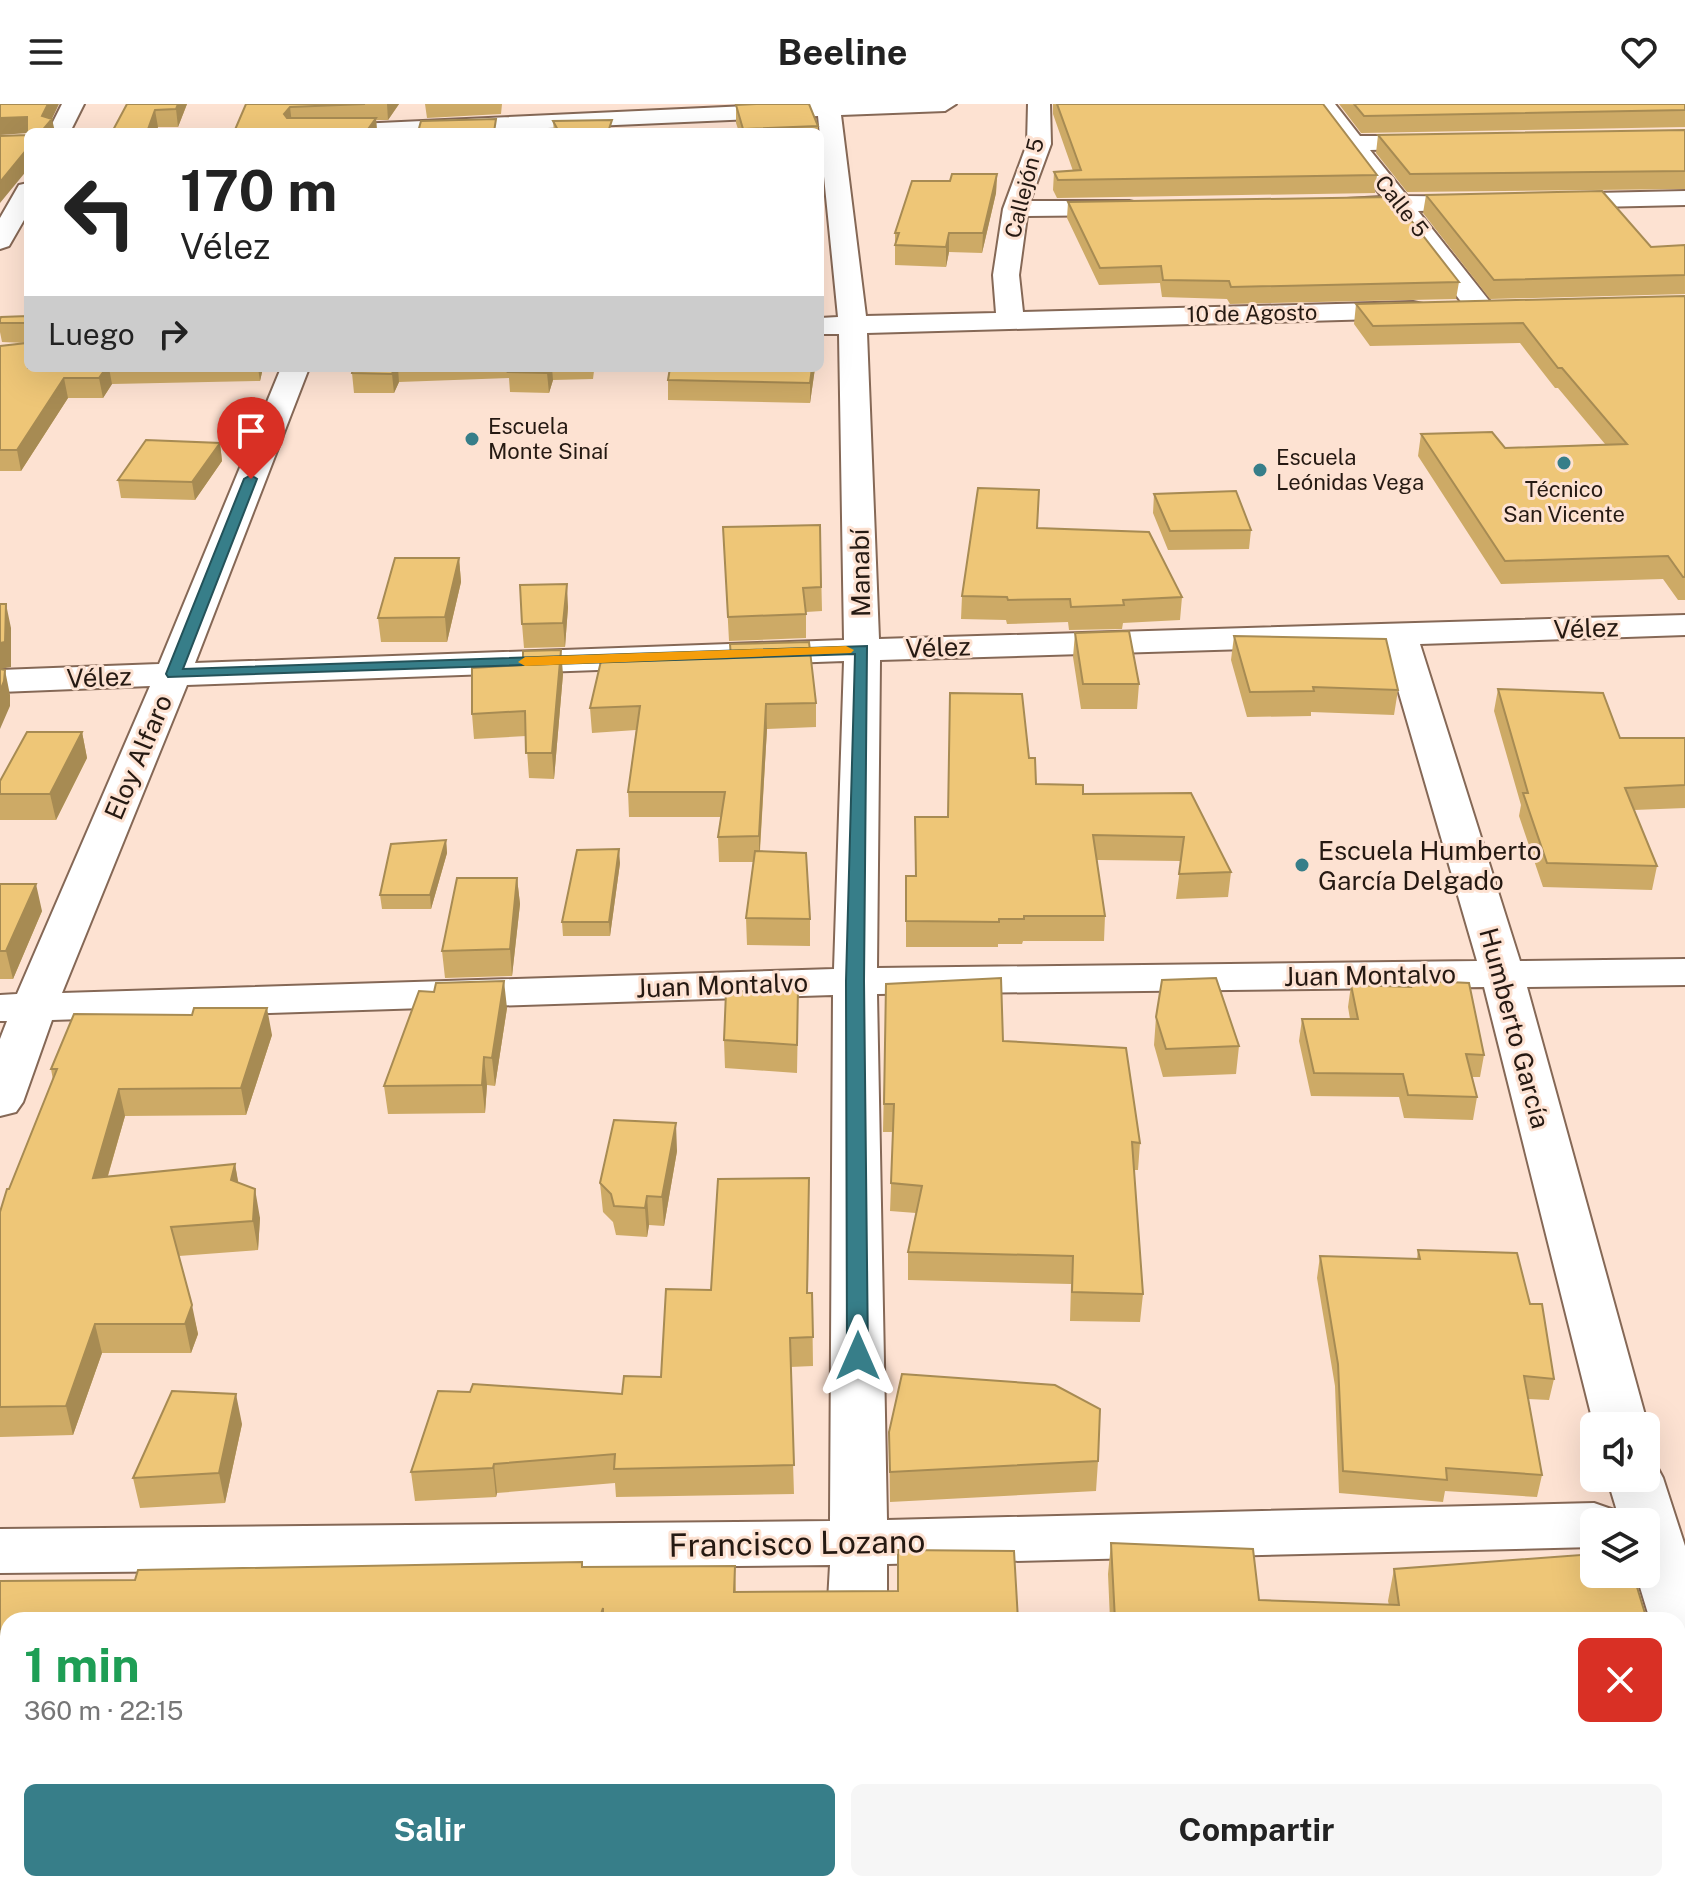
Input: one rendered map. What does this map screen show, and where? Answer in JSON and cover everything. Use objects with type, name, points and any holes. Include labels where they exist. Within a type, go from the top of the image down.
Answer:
[{"type":"street","points":[[61,128],[73,104]]},
{"type":"street","points":[[387,128],[396,104]]},
{"type":"street","points":[[423,128],[828,106],[945,104]]},
{"type":"street","name":"Callejón 5","points":[[1010,319],[1006,275],[1015,209],[1039,144],[1039,104]]},
{"type":"street","name":"Calle 5","points":[[1323,104],[1481,309]]},
{"type":"street","name":"Manabí","points":[[828,106],[837,325],[862,650],[855,981],[857,1612]]},
{"type":"street","points":[[1353,143],[1464,141]]},
{"type":"street","points":[[0,241],[24,197]]},
{"type":"street","points":[[1308,205],[1685,198]]},
{"type":"street","points":[[1015,209],[1154,207]]},
{"type":"street","name":"10 de Agosto","points":[[837,325],[1512,308]]},
{"type":"street","name":"Eloy Alfaro","points":[[0,1102],[17,1007],[173,674],[293,372]]},
{"type":"street","name":"Vélez","points":[[0,681],[1685,625]]},
{"type":"street","name":"Humberto García","points":[[1399,633],[1502,973],[1617,1412]]},
{"type":"street","name":"Juan Montalvo","points":[[17,1007],[855,981],[1685,972]]},
{"type":"street","points":[[1660,1523],[1685,1523]]},
{"type":"street","name":"Francisco Lozano","points":[[0,1551],[859,1543],[1580,1525]]},
{"type":"street","points":[[1660,1564],[1676,1612]]},
{"type":"building","points":[[0,104],[48,104],[42,116],[52,119],[44,128],[27,128],[27,117],[0,118]]},
{"type":"building","points":[[127,104],[178,104],[176,109],[155,110],[148,128],[114,128]]},
{"type":"building","points":[[246,104],[365,104],[290,107],[284,114],[287,118],[376,118],[369,128],[236,128]]},
{"type":"building","points":[[809,104],[818,126],[743,128],[736,105]]},
{"type":"building","points":[[1057,104],[1323,104],[1377,175],[1058,180],[1054,172],[1081,170]]},
{"type":"building","points":[[1354,104],[1685,104],[1685,110],[1364,116]]},
{"type":"building","points":[[496,119],[495,128],[419,128],[421,121]]},
{"type":"building","points":[[612,120],[609,128],[557,128],[553,121]]},
{"type":"building","points":[[1685,130],[1685,171],[1410,174],[1378,135]]},
{"type":"building","points":[[24,135],[24,153],[0,182],[0,136]]},
{"type":"building","points":[[952,174],[997,174],[983,233],[949,233],[946,247],[895,245],[899,233],[895,233],[912,181],[950,181]]},
{"type":"building","points":[[1602,191],[1651,247],[1685,245],[1685,275],[1494,280],[1426,195]]},
{"type":"building","points":[[1393,197],[1459,282],[1231,287],[1229,281],[1163,280],[1161,266],[1100,268],[1068,202]]},
{"type":"building","points":[[1685,296],[1685,577],[1668,556],[1505,561],[1421,434],[1492,432],[1505,448],[1627,444],[1562,368],[1558,368],[1523,323],[1373,326],[1356,304]]},
{"type":"building","points":[[24,316],[24,323],[0,323],[1,317]]},
{"type":"building","points":[[24,343],[24,372],[103,372],[99,378],[64,378],[17,450],[0,450],[0,346]]},
{"type":"building","points":[[352,372],[393,372],[392,374]]},
{"type":"building","points":[[669,372],[811,372],[810,383],[668,380]]},
{"type":"building","points":[[146,440],[220,443],[192,482],[118,480]]},
{"type":"building","points":[[978,488],[1039,490],[1037,528],[1149,532],[1182,597],[1123,600],[1124,605],[1071,607],[1070,599],[1008,600],[1007,597],[962,596]]},
{"type":"building","points":[[1236,491],[1251,530],[1170,531],[1154,494]]},
{"type":"building","points":[[820,525],[821,587],[803,588],[806,614],[728,617],[723,527]]},
{"type":"building","points":[[395,558],[459,558],[445,617],[378,618]]},
{"type":"building","points":[[567,584],[563,623],[522,624],[520,585]]},
{"type":"building","points":[[0,604],[6,604],[5,642],[0,643]]},
{"type":"building","points":[[1129,631],[1139,684],[1083,684],[1075,633]]},
{"type":"building","points":[[1234,636],[1386,639],[1398,690],[1313,687],[1314,691],[1250,692]]},
{"type":"building","points":[[809,642],[816,703],[766,704],[759,836],[718,837],[725,792],[628,792],[640,706],[590,708],[601,661],[731,658],[730,644]]},
{"type":"building","points":[[561,650],[552,753],[526,753],[525,711],[472,714],[472,668],[523,665],[523,651]]},
{"type":"building","points":[[0,669],[5,670],[0,691]]},
{"type":"building","points":[[1498,689],[1603,693],[1620,738],[1685,738],[1685,785],[1625,788],[1657,866],[1547,863],[1523,793],[1528,793]]},
{"type":"building","points":[[950,693],[1022,694],[1029,758],[1035,758],[1036,784],[1083,785],[1083,794],[1191,793],[1231,872],[1179,874],[1184,837],[1093,835],[1105,916],[1024,916],[1024,919],[999,919],[999,922],[906,921],[906,876],[916,876],[915,817],[948,817]]},
{"type":"building","points":[[27,732],[82,732],[50,794],[0,794],[0,781]]},
{"type":"building","points":[[446,840],[430,895],[380,895],[391,844]]},
{"type":"building","points":[[619,849],[609,922],[562,922],[577,850]]},
{"type":"building","points":[[755,851],[806,853],[810,919],[746,918]]},
{"type":"building","points":[[457,878],[517,878],[510,949],[442,951]]},
{"type":"building","points":[[0,884],[36,884],[6,951],[0,951]]},
{"type":"building","points":[[1001,978],[1003,1041],[1126,1048],[1140,1143],[1132,1142],[1143,1294],[1072,1292],[1073,1256],[908,1252],[922,1186],[891,1183],[894,1104],[884,1104],[886,984]]},
{"type":"building","points":[[1216,978],[1239,1046],[1166,1049],[1156,1017],[1162,980]]},
{"type":"building","points":[[1409,980],[1469,983],[1484,1055],[1466,1054],[1477,1097],[1408,1095],[1403,1074],[1314,1073],[1302,1019],[1358,1019],[1351,985],[1411,987]]},
{"type":"building","points":[[504,981],[492,1058],[484,1057],[482,1085],[384,1086],[419,991],[434,992],[436,983]]},
{"type":"building","points":[[798,988],[797,1045],[724,1040],[726,992]]},
{"type":"building","points":[[194,1008],[267,1008],[241,1088],[119,1089],[93,1178],[235,1164],[231,1180],[255,1189],[253,1221],[171,1227],[192,1305],[185,1324],[95,1324],[66,1406],[0,1407],[0,1212],[57,1069],[51,1069],[74,1014],[192,1015]]},
{"type":"building","points":[[614,1120],[676,1123],[662,1197],[647,1196],[645,1208],[614,1206],[611,1194],[600,1183]]},
{"type":"building","points":[[809,1178],[807,1293],[812,1293],[813,1337],[790,1338],[794,1465],[614,1469],[615,1454],[494,1464],[493,1468],[411,1472],[438,1391],[470,1392],[473,1384],[622,1394],[624,1376],[661,1377],[666,1289],[711,1290],[718,1179]]},
{"type":"building","points":[[1418,1250],[1517,1253],[1530,1304],[1542,1304],[1554,1379],[1524,1376],[1542,1475],[1446,1468],[1447,1480],[1343,1471],[1338,1364],[1320,1256],[1420,1259]]},
{"type":"building","points":[[902,1374],[1055,1385],[1100,1409],[1098,1461],[890,1472],[889,1432]]},
{"type":"building","points":[[172,1391],[236,1394],[219,1473],[133,1478]]},
{"type":"building","points":[[1111,1543],[1253,1549],[1259,1600],[1399,1605],[1394,1569],[1580,1555],[1580,1588],[1637,1588],[1645,1612],[1115,1612]]},
{"type":"building","points":[[898,1550],[1014,1551],[1018,1612],[603,1612],[603,1608],[602,1612],[0,1612],[0,1581],[135,1580],[138,1570],[582,1562],[582,1567],[735,1566],[734,1592],[898,1591]]},
{"type":"slow traffic","points":[[525,662],[846,650]]},
{"type":"place","name":"Escuela Monte Sinaí","points":[[472,439]]},
{"type":"place","name":"Técnico San Vicente","points":[[1564,463]]},
{"type":"place","name":"Escuela Leónidas Vega","points":[[1260,470]]},
{"type":"place","name":"Escuela Humberto García Delgado","points":[[1302,865]]},
{"type":"route","points":[[251,479],[173,674],[862,650],[855,981],[858,1356]]}]
